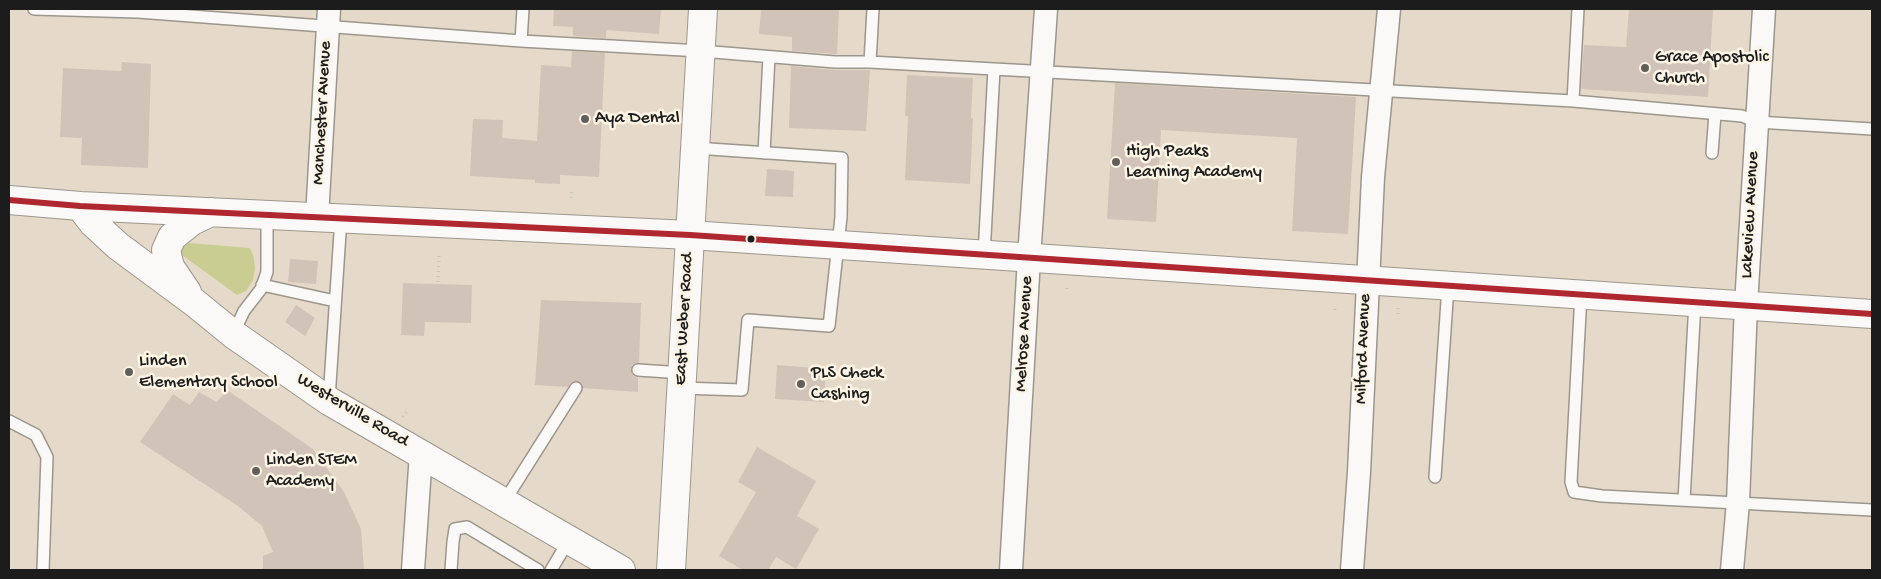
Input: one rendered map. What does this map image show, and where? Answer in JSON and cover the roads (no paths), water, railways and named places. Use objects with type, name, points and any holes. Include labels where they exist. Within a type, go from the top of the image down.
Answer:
[{"type":"main road","name":"East Weber Road","points":[[671,570],[703,9]]},
{"type":"main road","points":[[9,200],[80,206],[690,235],[1872,314]]},
{"type":"main road","name":"Westerville Road","points":[[80,206],[94,223],[118,246],[195,303],[233,334],[329,401],[621,570]]},
{"type":"main road","points":[[195,303],[170,267],[166,250],[172,237],[192,221],[210,212]]},
{"type":"street","name":"Melrose Avenue","points":[[1011,570],[1046,9]]},
{"type":"street","name":"Milford Avenue","points":[[1352,570],[1367,280],[1380,90],[1389,9]]},
{"type":"street","name":"Lakeview Avenue","points":[[1732,570],[1738,502],[1746,305],[1764,9]]},
{"type":"street","name":"Manchester Avenue","points":[[329,18],[329,218]]},
{"type":"street","points":[[413,570],[421,453]]},
{"type":"lane","points":[[34,9],[329,18],[521,41],[701,51],[835,62],[870,62],[1042,71],[1573,101],[1746,117],[1757,122],[1872,130]]},
{"type":"lane","points":[[521,41],[523,9]]},
{"type":"lane","points":[[870,62],[873,9]]},
{"type":"lane","points":[[1573,101],[1578,9]]},
{"type":"lane","points":[[764,153],[769,57]]},
{"type":"lane","points":[[984,255],[994,69]]},
{"type":"lane","points":[[1712,153],[1715,114]]},
{"type":"lane","points":[[638,370],[682,380],[742,390],[748,320],[829,326],[841,217],[842,158],[695,148]]},
{"type":"lane","points":[[233,334],[244,311],[262,285],[267,272],[267,214]]},
{"type":"lane","points":[[329,218],[335,301],[329,401]]},
{"type":"lane","points":[[262,285],[335,301]]},
{"type":"lane","points":[[1436,477],[1448,286]]},
{"type":"lane","points":[[1581,294],[1571,482],[1574,492],[1602,496],[1872,510]]},
{"type":"lane","points":[[1684,500],[1695,302]]},
{"type":"lane","points":[[504,502],[576,388]]},
{"type":"lane","points":[[9,421],[36,435],[47,457],[43,570]]},
{"type":"lane","points":[[452,570],[453,542],[456,529],[467,527],[538,570]]},
{"type":"lane","points":[[551,570],[569,540]]},
{"type":"place","name":"Grace Apostolic Church","points":[[1645,68]]},
{"type":"place","name":"Aya Dental","points":[[585,119]]},
{"type":"place","name":"High Peaks Learning Academy","points":[[1116,162]]},
{"type":"place","name":"Linden Elementary School","points":[[129,372]]},
{"type":"place","name":"PLS Check Cashing","points":[[801,384]]},
{"type":"place","name":"Linden STEM Academy","points":[[256,471]]}]
